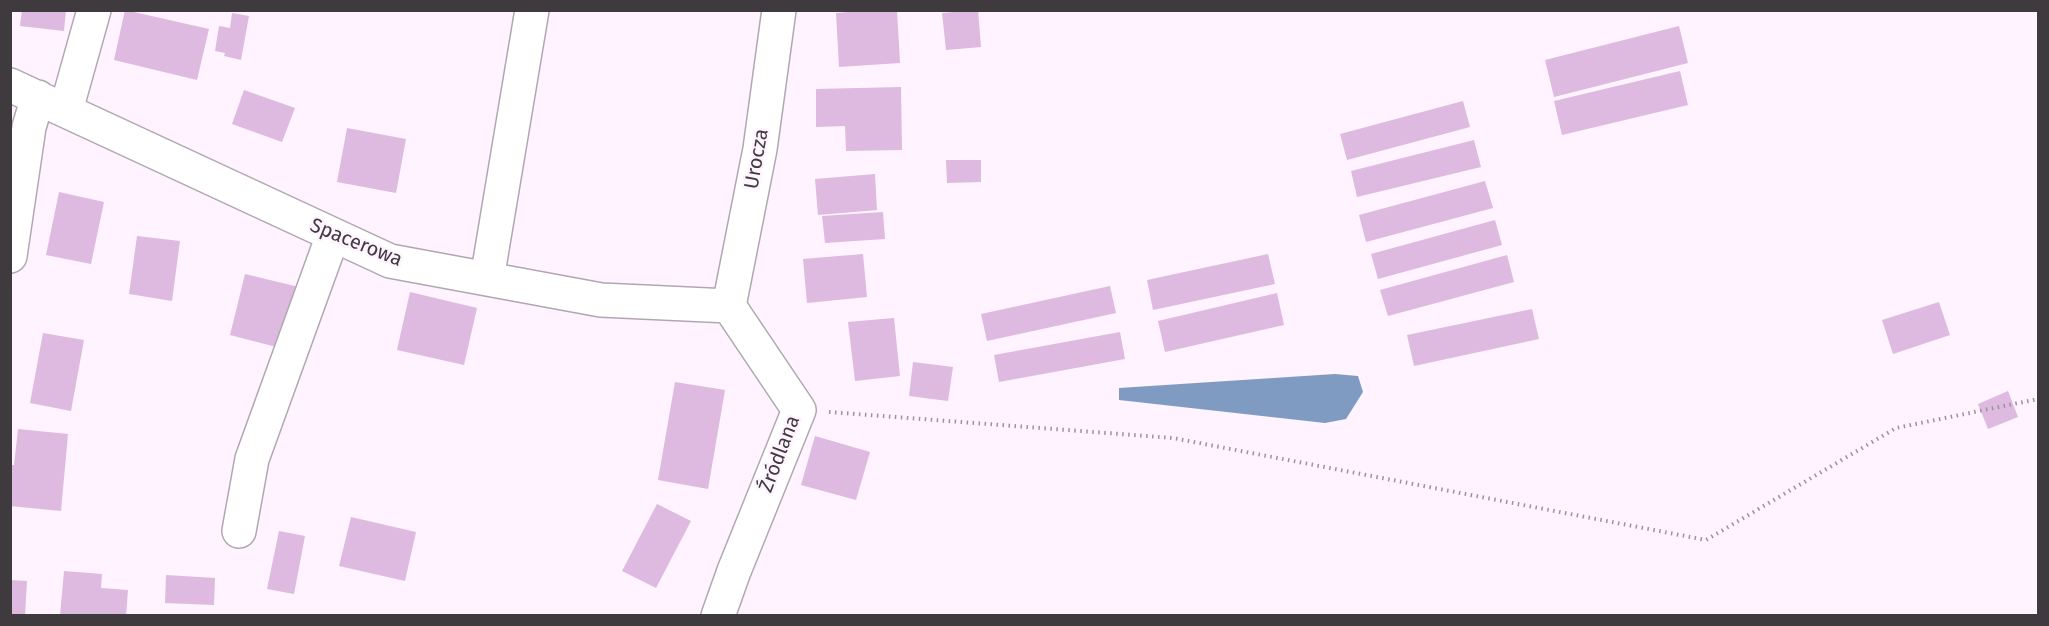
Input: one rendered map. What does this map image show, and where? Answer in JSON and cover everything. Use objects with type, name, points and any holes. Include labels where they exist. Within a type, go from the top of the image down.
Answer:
[{"type":"street","points":[[10,256],[28,127],[38,97],[94,10]]},
{"type":"street","points":[[488,279],[532,10]]},
{"type":"street","name":"Urocza","points":[[729,306],[760,149],[779,10]]},
{"type":"street","name":"Spacerowa","points":[[38,97],[390,261],[601,300],[729,306]]},
{"type":"street","points":[[239,531],[252,459],[333,235]]},
{"type":"street","name":"Źródlana","points":[[718,615],[799,410],[729,306]]},
{"type":"path","points":[[799,410],[1173,438],[1706,540],[1896,428],[2038,399]]},
{"type":"water","points":[[1335,374],[1358,376],[1363,392],[1346,419],[1325,423],[1119,400],[1119,388]]},
{"type":"building","points":[[22,10],[66,10],[64,31],[20,26]]},
{"type":"building","points":[[125,10],[209,29],[197,80],[114,60]]},
{"type":"building","points":[[897,10],[900,63],[839,67],[836,13]]},
{"type":"building","points":[[978,10],[981,47],[946,50],[942,13]]},
{"type":"building","points":[[232,13],[249,16],[241,60],[215,51],[219,26],[230,28]]},
{"type":"building","points":[[1679,26],[1688,63],[1554,97],[1545,60]]},
{"type":"building","points":[[1680,71],[1688,105],[1562,135],[1554,101]]},
{"type":"building","points":[[901,87],[902,150],[846,151],[845,126],[816,127],[816,89]]},
{"type":"building","points":[[244,90],[295,108],[282,142],[232,124]]},
{"type":"building","points":[[1463,101],[1470,127],[1347,160],[1340,134]]},
{"type":"building","points":[[347,128],[406,139],[396,193],[337,182]]},
{"type":"building","points":[[1474,140],[1481,167],[1357,197],[1351,171]]},
{"type":"building","points":[[946,160],[981,160],[981,182],[947,183]]},
{"type":"building","points":[[875,174],[877,210],[818,215],[815,179]]},
{"type":"building","points":[[1485,181],[1493,208],[1366,242],[1359,215]]},
{"type":"building","points":[[59,192],[104,202],[91,264],[46,255]]},
{"type":"building","points":[[883,212],[885,239],[825,243],[822,216]]},
{"type":"building","points":[[1495,220],[1502,245],[1378,279],[1371,254]]},
{"type":"building","points":[[137,236],[180,241],[172,301],[129,294]]},
{"type":"building","points":[[863,254],[867,297],[807,303],[803,259]]},
{"type":"building","points":[[1268,254],[1275,284],[1153,310],[1147,280]]},
{"type":"building","points":[[1507,255],[1514,282],[1388,316],[1380,290]]},
{"type":"building","points":[[245,274],[299,287],[284,349],[230,335]]},
{"type":"building","points":[[1110,286],[1116,313],[987,341],[981,314]]},
{"type":"building","points":[[410,292],[477,308],[464,365],[397,350]]},
{"type":"building","points":[[1277,293],[1284,325],[1165,352],[1158,321]]},
{"type":"building","points":[[1939,302],[1950,335],[1893,354],[1882,320]]},
{"type":"building","points":[[1532,309],[1539,339],[1414,366],[1407,335]]},
{"type":"building","points":[[894,318],[900,376],[855,381],[848,322]]},
{"type":"building","points":[[1120,332],[1125,359],[999,382],[994,355]]},
{"type":"building","points":[[43,333],[84,340],[71,411],[30,403]]},
{"type":"building","points":[[913,362],[953,367],[948,401],[909,396]]},
{"type":"building","points":[[675,382],[725,390],[708,489],[658,480]]},
{"type":"building","points":[[2008,391],[2018,417],[1988,429],[1978,404]]},
{"type":"building","points":[[18,429],[68,434],[61,511],[10,506],[10,465],[14,465]]},
{"type":"building","points":[[815,436],[870,452],[856,500],[801,485]]},
{"type":"building","points":[[657,504],[691,521],[656,588],[622,571]]},
{"type":"building","points":[[351,517],[416,532],[405,581],[339,566]]},
{"type":"building","points":[[279,531],[305,536],[294,594],[267,589]]},
{"type":"building","points":[[64,571],[102,574],[101,588],[128,590],[126,616],[60,616]]},
{"type":"building","points":[[166,575],[215,578],[214,605],[165,603]]},
{"type":"building","points":[[10,580],[27,581],[25,616],[10,616]]}]
